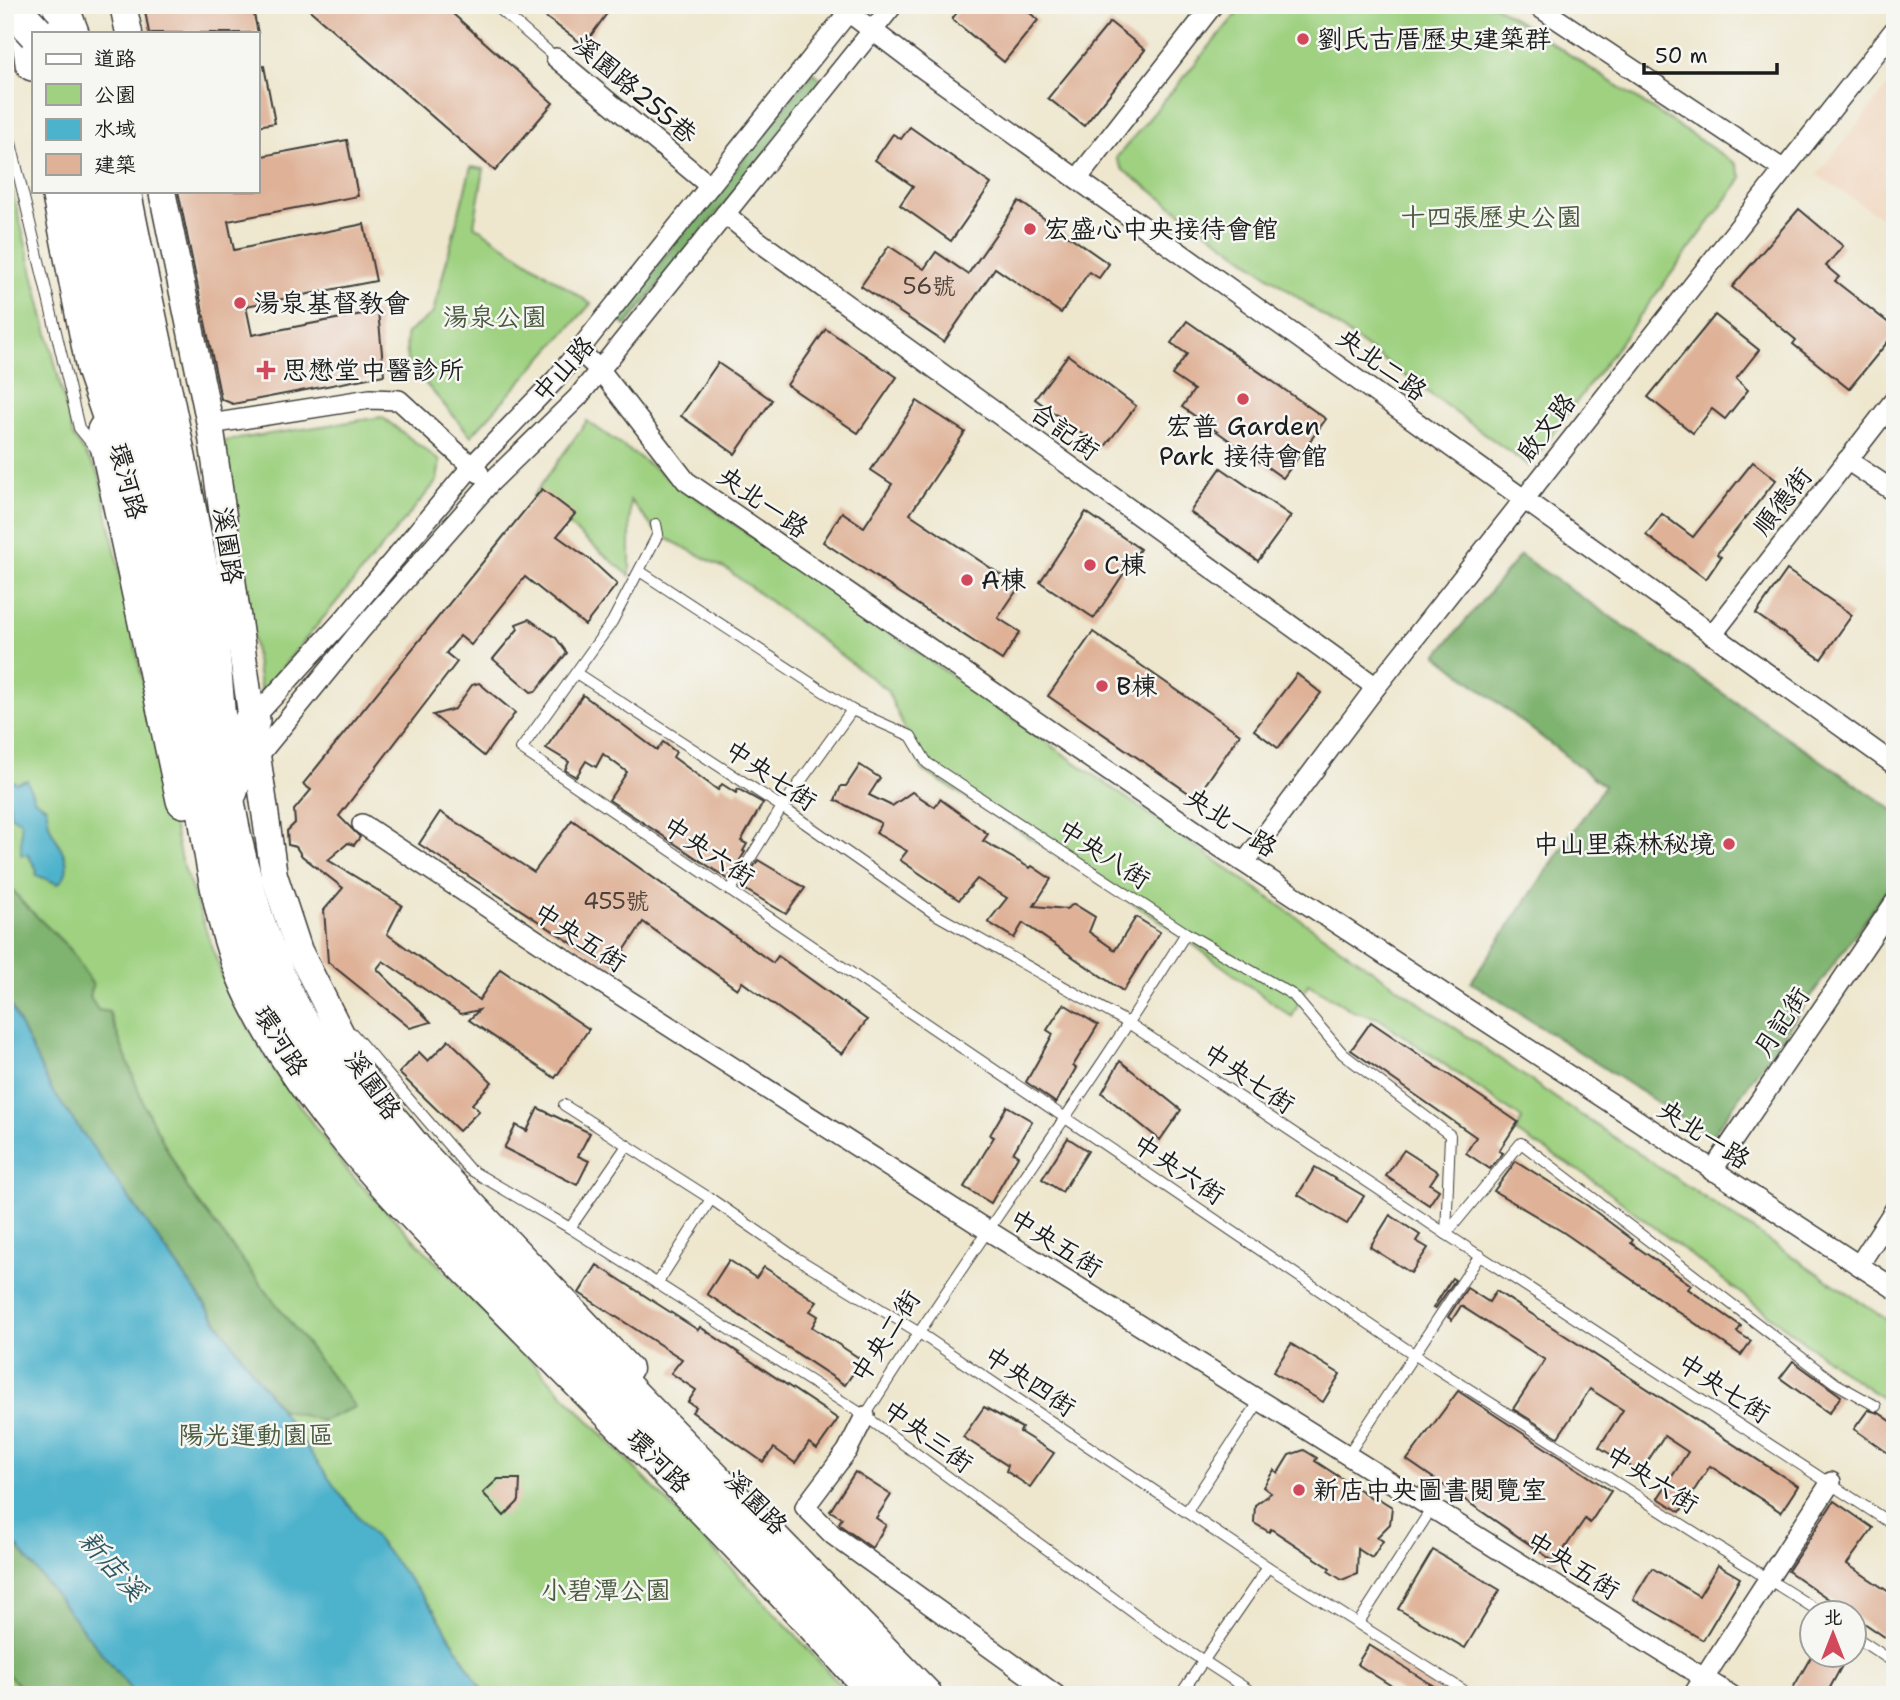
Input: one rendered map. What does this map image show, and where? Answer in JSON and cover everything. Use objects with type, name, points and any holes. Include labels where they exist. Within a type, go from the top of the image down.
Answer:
[{"type":"highway","points":[[10,5],[35,32]]},
{"type":"highway","points":[[25,5],[32,57]]},
{"type":"highway","points":[[60,5],[71,32]]},
{"type":"highway","points":[[85,5],[90,32]]},
{"type":"highway","name":"環河路","points":[[59,192],[94,369],[128,470],[190,772],[229,773]]},
{"type":"highway","points":[[92,192],[183,598],[212,677]]},
{"type":"highway","points":[[105,192],[122,318],[188,692],[229,773]]},
{"type":"highway","name":"環河路","points":[[123,192],[204,594],[212,677],[251,899],[277,970],[302,1024],[348,1092],[408,1166],[786,1556],[833,1598],[921,1695]]},
{"type":"highway","points":[[94,369],[111,466],[180,787],[212,898],[234,951]]},
{"type":"highway","points":[[229,773],[252,720]]},
{"type":"highway","name":"環河路","points":[[229,773],[212,850],[234,951],[252,995],[282,1050],[346,1137],[436,1236],[762,1565],[878,1695]]},
{"type":"street","points":[[123,5],[129,32]]},
{"type":"street","name":"中山路","points":[[229,773],[360,631],[490,483],[578,397],[893,5]]},
{"type":"street","points":[[1077,178],[1213,5]]},
{"type":"street","points":[[1536,5],[1784,170]]},
{"type":"street","name":"中山路","points":[[252,720],[344,619],[472,466],[556,380],[847,8]]},
{"type":"street","name":"央北二路","points":[[847,8],[873,30],[1077,178],[1895,765]]},
{"type":"street","name":"啟文路","points":[[1245,862],[1376,687],[1895,29]]},
{"type":"street","name":"溪園路255巷","points":[[556,58],[710,186]]},
{"type":"street","name":"溪園路","points":[[162,192],[210,424],[252,720]]},
{"type":"street","name":"合記街","points":[[726,214],[757,240],[1376,687]]},
{"type":"street","name":"央北一路","points":[[579,351],[600,370],[686,481],[909,636],[1245,862],[1895,1289]]},
{"type":"street","points":[[210,424],[370,399],[399,400],[490,483]]},
{"type":"street","name":"順德街","points":[[1712,635],[1895,399]]},
{"type":"street","points":[[1847,460],[1895,492]]},
{"type":"street","name":"溪園路","points":[[229,773],[274,875],[299,951],[366,1083],[419,1148],[797,1545],[833,1598]]},
{"type":"street","name":"中央五街","points":[[362,824],[586,973],[987,1230],[1346,1457],[1706,1677],[1731,1695]]},
{"type":"street","name":"月記街","points":[[1712,1171],[1895,902]]},
{"type":"street","points":[[1859,1265],[1895,1209]]},
{"type":"street","name":"中央二街","points":[[865,1416],[847,1451],[805,1507],[833,1535],[1056,1695]]},
{"type":"street","points":[[1693,1695],[1831,1482]]},
{"type":"lane","name":"溪園路255巷","points":[[495,5],[556,58]]},
{"type":"lane","points":[[5,118],[79,428],[111,466]]},
{"type":"lane","points":[[576,673],[641,572],[658,534],[656,524]]},
{"type":"lane","name":"中央八街","points":[[641,572],[852,710],[911,736],[928,763],[1186,933],[1293,995],[1343,1054],[1450,1135],[1446,1234]]},
{"type":"lane","name":"中央六街","points":[[576,673],[521,749],[1412,1353],[1799,1598]]},
{"type":"lane","name":"中央七街","points":[[576,673],[782,807],[935,914],[1130,1024],[1446,1234],[1895,1526]]},
{"type":"lane","points":[[730,891],[782,807],[852,710]]},
{"type":"lane","name":"中央二街","points":[[865,1416],[918,1332],[1130,1024],[1186,933]]},
{"type":"lane","name":"中央三街","points":[[324,1000],[469,1169],[570,1228],[865,1416],[1161,1633],[1256,1695]]},
{"type":"lane","name":"中央四街","points":[[564,1105],[711,1199],[795,1258],[918,1332],[1268,1567],[1471,1695]]},
{"type":"lane","points":[[1446,1234],[1521,1143],[1835,1383],[1877,1406]]},
{"type":"lane","points":[[570,1228],[626,1147]]},
{"type":"lane","points":[[657,1284],[711,1199]]},
{"type":"lane","points":[[1346,1457],[1412,1353],[1480,1255]]},
{"type":"lane","points":[[1187,1511],[1259,1402]]},
{"type":"lane","points":[[1359,1622],[1432,1508]]},
{"type":"lane","points":[[1180,1695],[1268,1567]]},
{"type":"lane","points":[[1868,1645],[1895,1663]]},
{"type":"shaded area","points":[[1895,77],[1895,227],[1817,175]]},
{"type":"green space","name":"十四張歷史公園","points":[[1244,5],[1494,5],[1736,164],[1742,178],[1529,466],[1123,170],[1116,158]]},
{"type":"green space","points":[[813,72],[823,81],[626,326],[615,318]]},
{"type":"green space","name":"陽光運動園區","points":[[5,160],[73,436],[99,474],[180,856],[229,995],[275,1072],[345,1168],[791,1630],[849,1695],[485,1695],[434,1610],[344,1695],[5,1695]]},
{"type":"green space","name":"湯泉公園","points":[[471,167],[484,169],[474,225],[591,304],[471,436],[407,362],[406,334],[433,313]]},
{"type":"green space","points":[[382,417],[440,461],[437,481],[261,693],[224,441]]},
{"type":"green space","points":[[587,421],[1557,1099],[1895,1325],[1895,1407],[1841,1370],[1586,1175],[1516,1132],[1522,1119],[1378,1018],[1355,1012],[1308,984],[1292,1017],[1162,922],[923,770],[887,690],[728,570],[658,534],[630,500],[630,576],[533,496]]},
{"type":"green space","name":"中山里森林秘境","points":[[1520,555],[1895,811],[1895,878],[1711,1137],[1471,982],[1604,786],[1437,655]]},
{"type":"green space","points":[[5,879],[22,902],[70,949],[93,985],[89,996],[98,1010],[109,1012],[144,1105],[188,1189],[355,1407],[322,1421],[280,1409],[51,1089],[5,994]]},
{"type":"green space","points":[[5,1531],[135,1695],[29,1695],[5,1672]]},
{"type":"water","points":[[8,777],[16,783],[27,780],[34,799],[46,807],[50,827],[67,864],[64,877],[58,884],[36,875],[37,870],[28,855],[21,855],[21,822],[10,815],[10,803],[5,801]]},
{"type":"water","name":"新店溪","points":[[5,994],[51,1089],[340,1494],[434,1610],[485,1695],[135,1695],[5,1531]]},
{"type":"building","points":[[144,5],[252,5],[258,32],[149,32]]},
{"type":"building","points":[[304,5],[443,5],[553,103],[495,171]]},
{"type":"building","points":[[529,5],[613,5],[584,45]]},
{"type":"building","points":[[963,5],[1021,5],[1038,20],[1004,62],[952,19]]},
{"type":"building","points":[[1110,22],[1145,50],[1084,126],[1048,98]]},
{"type":"building","points":[[264,66],[275,123],[259,126],[259,67]]},
{"type":"building","points":[[910,127],[991,184],[951,241],[900,205],[913,186],[875,160],[893,134],[901,139]]},
{"type":"building","points":[[347,140],[358,196],[228,221],[234,250],[364,224],[376,281],[246,306],[252,335],[378,311],[384,375],[233,404],[221,399],[178,192],[259,192],[259,157]]},
{"type":"building","points":[[1019,201],[1109,264],[1099,278],[1089,272],[1061,313],[995,268],[944,342],[861,286],[889,246],[924,269],[936,252],[968,274]]},
{"type":"building","points":[[1799,209],[1843,246],[1826,266],[1839,277],[1835,281],[1895,328],[1895,333],[1849,389],[1793,344],[1796,340],[1732,287]]},
{"type":"building","points":[[1715,315],[1759,350],[1736,379],[1748,390],[1725,419],[1712,409],[1693,433],[1648,397]]},
{"type":"building","name":"宏普 Garden Park 接待會館","points":[[1187,321],[1326,419],[1283,478],[1182,407],[1194,390],[1172,375],[1187,354],[1171,343]]},
{"type":"building","points":[[826,329],[897,377],[858,433],[787,385]]},
{"type":"building","points":[[1068,355],[1136,406],[1103,449],[1035,399]]},
{"type":"building","points":[[718,363],[772,400],[735,454],[681,416]]},
{"type":"building","name":"A棟","points":[[917,401],[965,432],[910,514],[1019,587],[998,618],[1020,632],[1002,660],[823,542],[842,512],[864,527],[892,484],[871,470]]},
{"type":"building","points":[[1753,462],[1776,480],[1717,554],[1721,557],[1706,579],[1646,535],[1662,514],[1693,537]]},
{"type":"building","points":[[1221,468],[1291,516],[1258,561],[1190,512]]},
{"type":"building","points":[[542,489],[575,514],[557,536],[592,561],[617,584],[585,625],[525,577],[471,645],[460,636],[446,653],[457,662],[339,816],[360,837],[354,845],[348,843],[328,860],[402,905],[387,934],[479,1000],[500,969],[589,1029],[555,1078],[469,1020],[479,1010],[461,1014],[383,961],[377,969],[431,1022],[410,1028],[328,962],[324,910],[343,888],[302,856],[296,847],[288,845],[287,831],[295,823],[294,810],[311,790],[303,784]]},
{"type":"building","name":"C棟","points":[[1086,512],[1140,549],[1094,618],[1040,582]]},
{"type":"building","points":[[1787,570],[1852,615],[1821,659],[1756,614]]},
{"type":"building","points":[[529,619],[556,638],[567,653],[536,691],[531,692],[493,659],[518,629],[516,624]]},
{"type":"building","points":[[1093,632],[1240,734],[1196,798],[1048,696]]},
{"type":"building","points":[[1297,674],[1321,693],[1278,748],[1254,730]]},
{"type":"building","points":[[479,683],[515,713],[484,756],[433,715],[455,709],[472,685]]},
{"type":"building","points":[[583,695],[657,750],[663,742],[676,752],[673,757],[718,790],[722,784],[736,793],[738,789],[763,803],[741,841],[747,844],[743,851],[745,852],[728,879],[609,800],[627,772],[603,754],[596,767],[586,761],[576,777],[565,770],[569,762],[546,748]]},
{"type":"building","points":[[860,765],[880,778],[869,795],[892,806],[912,792],[935,807],[940,799],[988,834],[983,841],[1051,879],[1034,906],[1066,909],[1074,904],[1095,917],[1089,932],[1115,950],[1136,917],[1160,932],[1123,991],[1023,923],[1014,938],[988,922],[1007,898],[977,879],[959,900],[900,860],[907,851],[876,833],[881,823],[835,800],[841,786],[846,786]]},
{"type":"building","points":[[440,812],[534,872],[572,820],[773,963],[778,956],[867,1020],[842,1054],[742,982],[737,989],[643,922],[612,969],[419,844]]},
{"type":"building","points":[[758,860],[805,888],[786,914],[741,887]]},
{"type":"building","points":[[1064,1004],[1098,1025],[1073,1066],[1076,1068],[1056,1103],[1026,1082],[1053,1034],[1047,1030]]},
{"type":"building","points":[[1371,1022],[1518,1122],[1499,1151],[1503,1153],[1490,1169],[1466,1153],[1476,1137],[1351,1050]]},
{"type":"building","points":[[449,1040],[492,1082],[472,1104],[479,1111],[459,1131],[399,1073],[419,1052],[428,1061]]},
{"type":"building","points":[[1120,1061],[1181,1110],[1160,1140],[1102,1093]]},
{"type":"building","points":[[1007,1106],[1032,1121],[1013,1153],[1018,1156],[991,1203],[964,1187],[994,1137],[990,1135]]},
{"type":"building","points":[[538,1108],[590,1133],[578,1156],[589,1161],[577,1185],[504,1148],[516,1125],[527,1131]]},
{"type":"building","points":[[1068,1138],[1088,1151],[1062,1192],[1042,1179]]},
{"type":"building","points":[[1404,1150],[1438,1172],[1430,1184],[1439,1190],[1429,1205],[1386,1176]]},
{"type":"building","points":[[1516,1161],[1588,1206],[1633,1240],[1631,1243],[1691,1285],[1688,1289],[1741,1326],[1737,1332],[1751,1341],[1741,1355],[1563,1232],[1494,1191]]},
{"type":"building","points":[[1315,1167],[1364,1196],[1347,1224],[1298,1195]]},
{"type":"building","points":[[1390,1215],[1420,1235],[1416,1241],[1428,1248],[1411,1273],[1370,1247]]},
{"type":"building","points":[[729,1260],[756,1278],[764,1267],[817,1302],[810,1311],[818,1316],[812,1327],[862,1360],[845,1385],[707,1294]]},
{"type":"building","points":[[597,1265],[698,1330],[700,1327],[838,1419],[817,1449],[809,1443],[795,1463],[774,1448],[763,1462],[692,1412],[696,1407],[688,1402],[696,1390],[671,1373],[682,1359],[579,1293]]},
{"type":"building","points":[[1452,1278],[1455,1280],[1435,1309],[1433,1308]]},
{"type":"building","points":[[1467,1288],[1489,1302],[1496,1291],[1798,1486],[1781,1512],[1710,1466],[1680,1512],[1658,1498],[1688,1452],[1664,1436],[1640,1473],[1599,1447],[1623,1410],[1590,1389],[1558,1437],[1513,1409],[1545,1360],[1461,1306],[1452,1320],[1448,1317]]},
{"type":"building","points":[[1291,1344],[1340,1374],[1323,1402],[1273,1372]]},
{"type":"building","points":[[1793,1361],[1841,1396],[1829,1413],[1780,1378]]},
{"type":"building","points":[[1458,1391],[1611,1491],[1590,1523],[1585,1519],[1555,1562],[1407,1460]]},
{"type":"building","points":[[984,1407],[1022,1428],[1020,1432],[1054,1453],[1030,1487],[1006,1471],[1008,1466],[963,1437]]},
{"type":"building","points":[[1868,1410],[1879,1413],[1895,1424],[1895,1458],[1854,1429]]},
{"type":"building","points":[[1304,1450],[1317,1458],[1315,1461],[1375,1500],[1376,1497],[1392,1507],[1390,1524],[1377,1537],[1383,1541],[1372,1558],[1358,1549],[1357,1574],[1342,1580],[1328,1571],[1330,1568],[1271,1529],[1269,1532],[1254,1523],[1255,1505],[1271,1493],[1263,1487],[1274,1470],[1278,1473],[1289,1455]]},
{"type":"building","points":[[855,1472],[891,1495],[876,1518],[886,1525],[872,1548],[841,1526],[839,1523],[842,1518],[830,1511]]},
{"type":"building","points":[[498,1479],[520,1479],[519,1501],[504,1516],[483,1493]]},
{"type":"building","points":[[1834,1501],[1873,1528],[1847,1564],[1895,1596],[1895,1644],[1868,1626],[1868,1598],[1827,1598],[1788,1571]]},
{"type":"building","points":[[1433,1550],[1500,1590],[1465,1648],[1398,1609]]},
{"type":"building","points":[[1718,1565],[1740,1578],[1703,1640],[1633,1599],[1652,1568],[1699,1596]]},
{"type":"building","points":[[1369,1645],[1448,1695],[1406,1695],[1357,1664]]},
{"type":"building","points":[[1805,1668],[1841,1668],[1826,1695],[1789,1695]]},
{"type":"place","name":"劉氏古厝歷史建築群","points":[[1303,39]]},
{"type":"place","name":"宏盛心中央接待會館","points":[[1030,229]]},
{"type":"place","name":"湯泉基督教會","points":[[240,303]]},
{"type":"place","name":"思懋堂中醫診所","points":[[266,370]]},
{"type":"place","name":"宏普 Garden Park 接待會館","points":[[1243,399]]},
{"type":"place","name":"C棟","points":[[1090,565]]},
{"type":"place","name":"A棟","points":[[967,580]]},
{"type":"place","name":"B棟","points":[[1102,686]]},
{"type":"place","name":"中山里森林秘境","points":[[1729,844]]},
{"type":"place","name":"新店中央圖書閱覽室","points":[[1299,1490]]},
{"type":"park label","name":"小碧潭公園","points":[[606,1590]]}]
